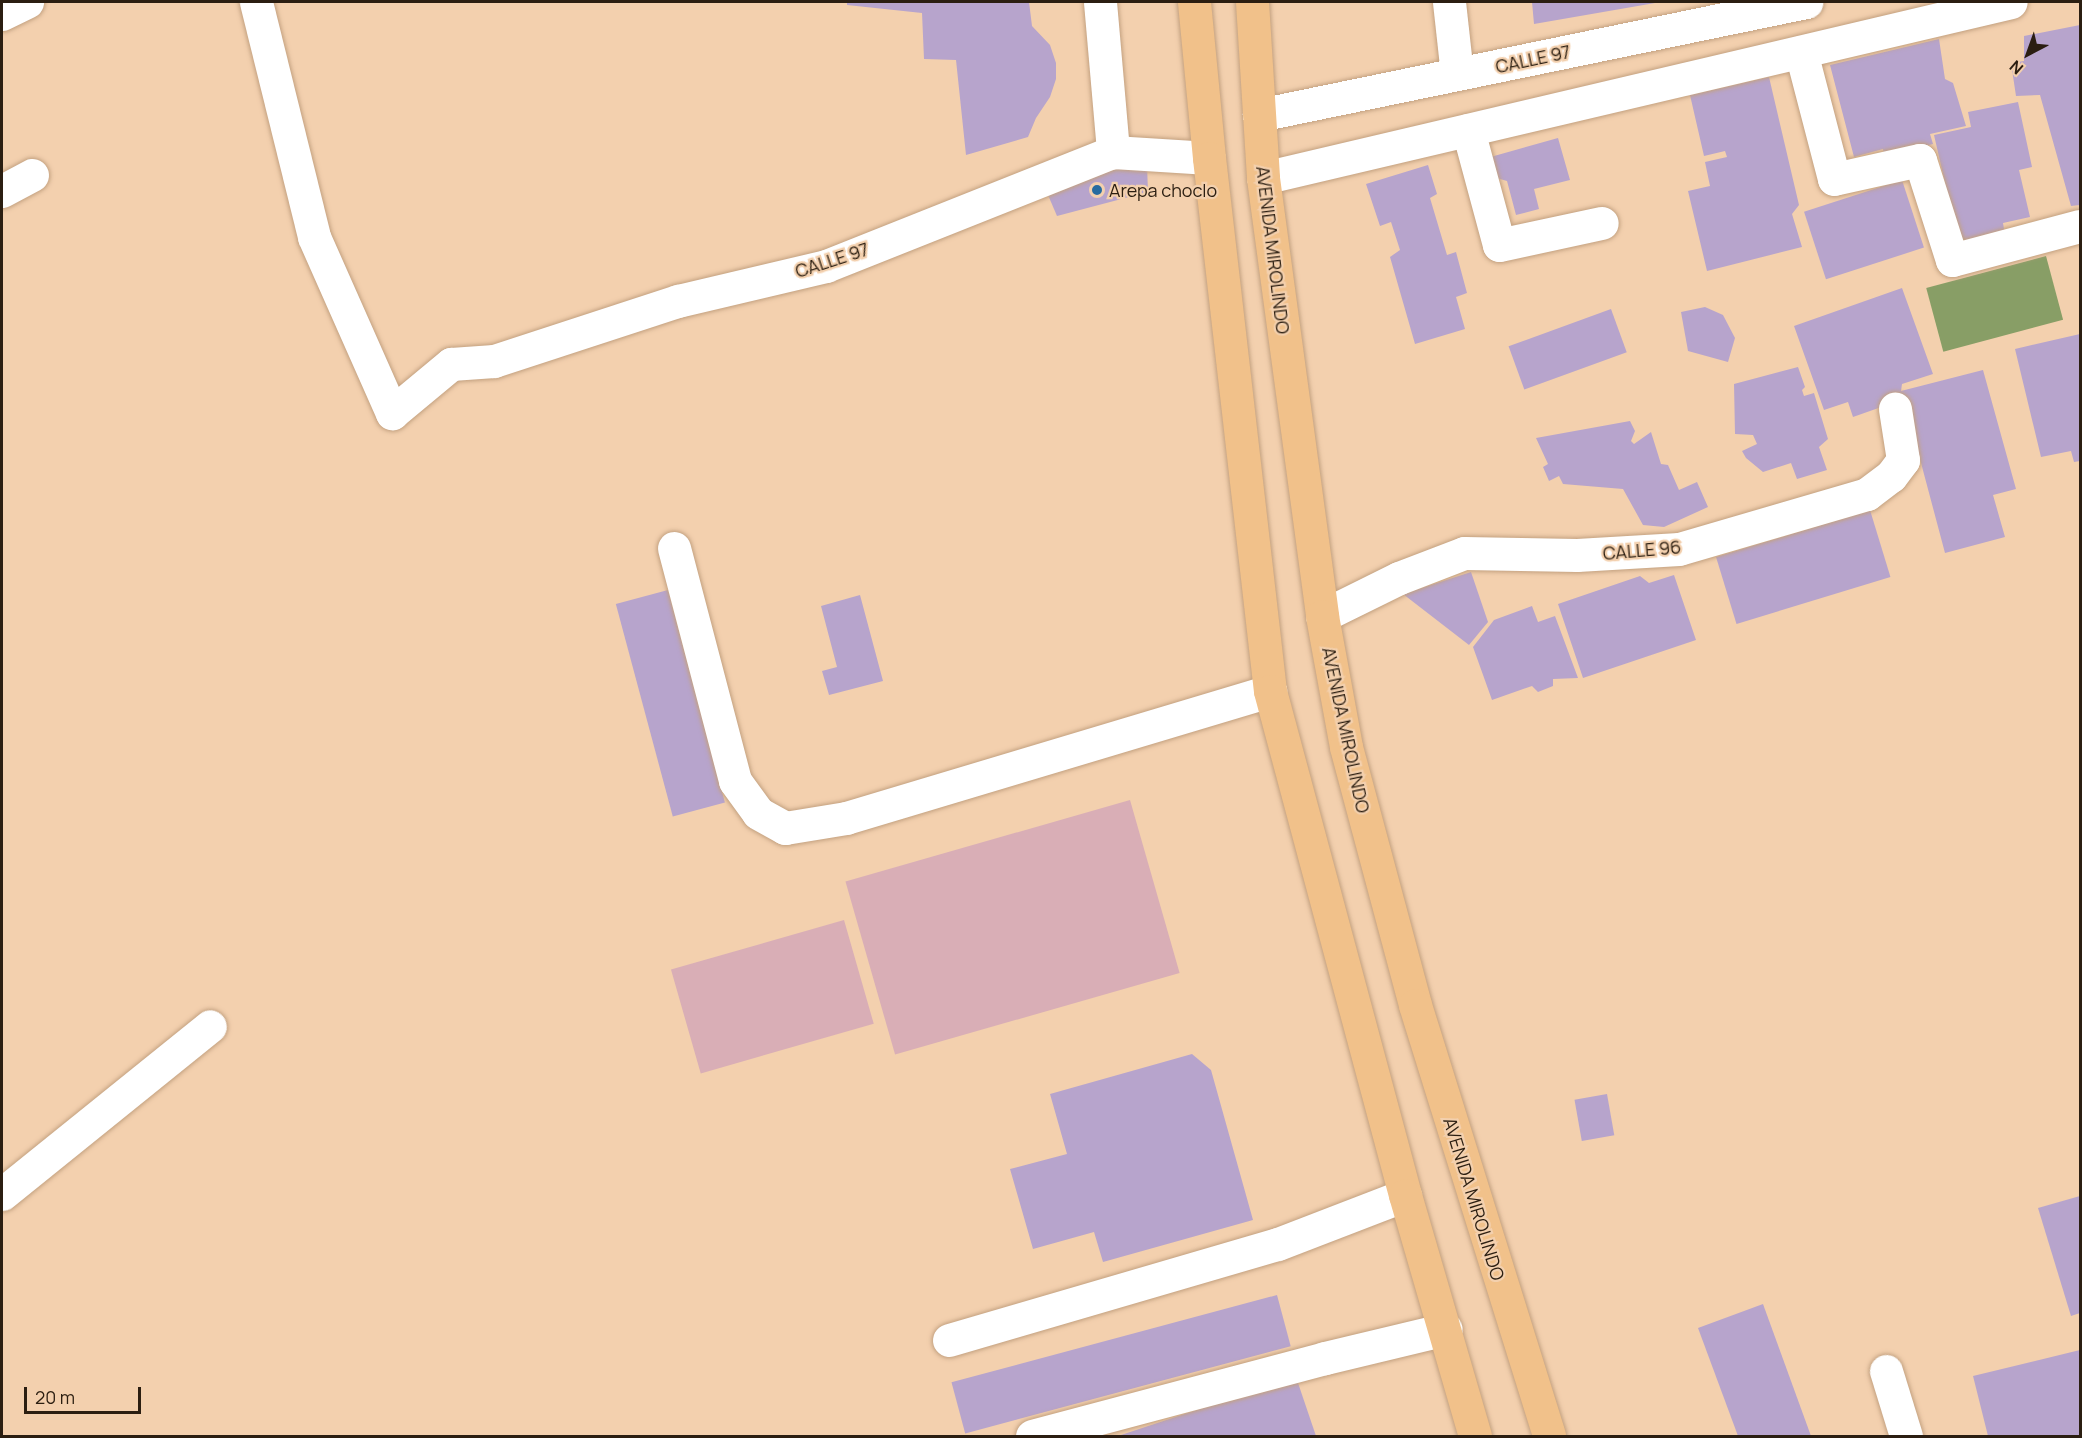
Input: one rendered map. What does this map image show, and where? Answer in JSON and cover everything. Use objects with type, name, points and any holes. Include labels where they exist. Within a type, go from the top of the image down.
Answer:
[{"type":"main road","points":[[1194,2],[1209,158],[1270,692],[1405,1195],[1446,1329],[1475,1437]]},
{"type":"main road","name":"AVENIDA MIROLINDO","points":[[1252,2],[1263,178],[1322,616],[1346,747],[1414,1005],[1549,1437]]},
{"type":"street","points":[[2,14],[27,2]]},
{"type":"street","name":"CALLE 97","points":[[256,2],[314,237],[392,413],[451,364],[494,361],[678,301],[826,266],[1113,152],[1209,158]]},
{"type":"street","points":[[1100,2],[1113,152]]},
{"type":"street","points":[[1449,2],[1457,74]]},
{"type":"street","name":"CALLE 97","points":[[1259,115],[1806,2]]},
{"type":"street","points":[[1263,178],[2012,2]]},
{"type":"street","points":[[1801,52],[1834,179],[1920,160],[1952,260],[2080,226]]},
{"type":"street","points":[[1468,130],[1499,246],[1602,222]]},
{"type":"street","points":[[2,191],[32,175]]},
{"type":"street","name":"CALLE 96","points":[[1322,616],[1399,578],[1464,553],[1577,555],[1679,549],[1867,494],[1891,476],[1903,460],[1895,409]]},
{"type":"street","points":[[674,548],[735,781],[758,813],[785,828],[846,818],[1270,692]]},
{"type":"street","points":[[2,1194],[210,1026]]},
{"type":"street","points":[[950,1340],[1278,1244],[1405,1195]]},
{"type":"street","points":[[1032,1437],[1325,1358],[1446,1329]]},
{"type":"street","points":[[1886,1371],[1906,1437]]},
{"type":"shaded area","points":[[2046,256],[2063,320],[1943,352],[1926,288]]},
{"type":"shaded area","points":[[1130,800],[1180,973],[895,1055],[845,882]]},
{"type":"shaded area","points":[[844,920],[874,1024],[701,1073],[671,970]]},
{"type":"building","points":[[847,2],[1029,2],[1032,26],[1050,45],[1056,63],[1056,79],[1050,97],[1036,118],[1028,137],[966,155],[956,60],[924,59],[922,13],[847,5]]},
{"type":"building","points":[[1532,2],[1655,2],[1655,3],[1534,24]]},
{"type":"building","points":[[2080,25],[2080,205],[2071,206],[2040,95],[2016,96],[2011,63],[2024,61],[2024,36]]},
{"type":"building","points":[[1939,39],[1945,79],[1953,83],[1966,126],[1930,134],[1933,144],[1884,156],[1883,149],[1854,157],[1830,65]]},
{"type":"building","points":[[1769,77],[1799,205],[1792,214],[1802,247],[1707,271],[1688,191],[1710,186],[1705,162],[1727,157],[1725,151],[1704,156],[1690,95]]},
{"type":"building","points":[[2018,102],[2032,167],[2019,170],[2030,217],[2003,223],[2006,241],[1959,244],[1934,135],[1971,127],[1968,112]]},
{"type":"building","points":[[1558,138],[1570,180],[1534,189],[1539,209],[1516,215],[1507,181],[1493,177],[1487,158]]},
{"type":"building","name":"Arepa choclo","points":[[1111,164],[1147,165],[1148,192],[1057,216],[1045,188]]},
{"type":"building","points":[[1428,165],[1437,194],[1430,198],[1447,255],[1456,252],[1467,293],[1456,297],[1465,329],[1415,344],[1390,257],[1400,250],[1391,222],[1380,226],[1366,184]]},
{"type":"building","points":[[1902,180],[1924,248],[1826,279],[1804,212]]},
{"type":"building","points":[[1902,288],[1933,374],[1902,384],[1901,391],[1983,370],[2016,489],[1993,495],[2005,537],[1945,553],[1904,399],[1853,417],[1848,402],[1824,410],[1794,326]]},
{"type":"building","points":[[1705,307],[1723,315],[1735,338],[1728,362],[1688,351],[1681,312]]},
{"type":"building","points":[[1611,309],[1627,352],[1524,390],[1509,346]]},
{"type":"building","points":[[2080,334],[2080,461],[2074,462],[2071,451],[2041,457],[2015,349]]},
{"type":"building","points":[[1798,367],[1805,387],[1802,390],[1804,396],[1814,393],[1828,439],[1819,447],[1827,470],[1797,479],[1791,463],[1763,472],[1746,458],[1742,451],[1757,444],[1753,435],[1735,434],[1734,384]]},
{"type":"building","points":[[1630,421],[1635,431],[1631,441],[1634,444],[1651,432],[1661,464],[1668,465],[1679,490],[1697,482],[1708,507],[1664,527],[1643,525],[1623,489],[1563,484],[1559,476],[1549,481],[1543,467],[1548,464],[1536,438]]},
{"type":"building","points":[[1870,510],[1890,577],[1737,624],[1716,557]]},
{"type":"building","points":[[1471,572],[1488,622],[1469,645],[1403,594]]},
{"type":"building","points":[[1674,575],[1696,640],[1583,678],[1558,604],[1640,576],[1649,583]]},
{"type":"building","points":[[668,590],[725,803],[673,816],[616,604]]},
{"type":"building","points":[[860,595],[883,681],[829,695],[822,671],[837,667],[821,606]]},
{"type":"building","points":[[1532,606],[1538,622],[1555,616],[1578,678],[1553,679],[1553,686],[1538,692],[1532,686],[1492,700],[1473,647],[1494,620]]},
{"type":"building","points":[[1192,1054],[1211,1070],[1253,1220],[1103,1262],[1094,1232],[1033,1249],[1010,1169],[1067,1154],[1050,1094]]},
{"type":"building","points":[[1607,1094],[1614,1135],[1582,1141],[1575,1100]]},
{"type":"building","points":[[2080,1196],[2080,1313],[2071,1316],[2038,1208]]},
{"type":"building","points":[[1277,1295],[1291,1346],[965,1433],[951,1382]]},
{"type":"building","points":[[1763,1304],[1811,1436],[1738,1436],[1698,1328]]},
{"type":"building","points":[[2080,1350],[2080,1436],[1988,1436],[1973,1376]]},
{"type":"building","points":[[1296,1377],[1316,1436],[1118,1436]]},
{"type":"place","name":"Arepa choclo","points":[[1097,190]]}]
